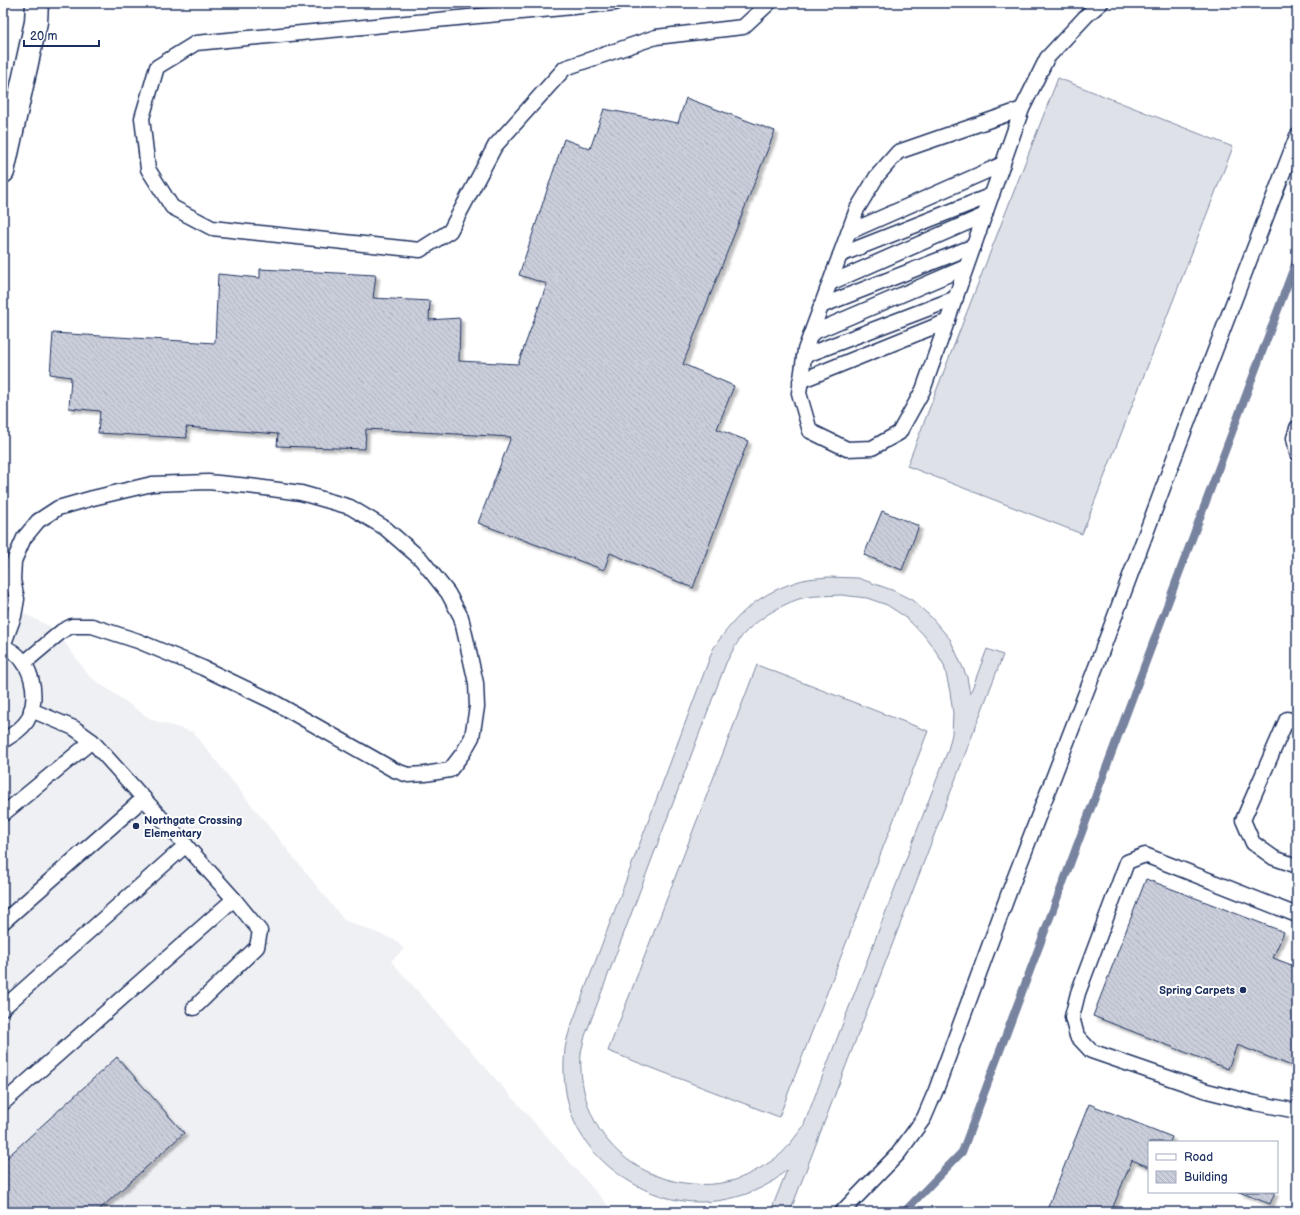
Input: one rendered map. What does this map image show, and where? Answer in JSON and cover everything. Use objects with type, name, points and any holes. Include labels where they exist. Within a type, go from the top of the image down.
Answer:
[{"type":"main road","points":[[3,172],[36,22],[37,3]]},
{"type":"lane","points":[[615,3],[196,43],[157,67],[142,118],[148,169],[172,207],[212,228],[420,250],[450,230],[495,146],[565,68],[656,37],[743,27],[769,3]]},
{"type":"lane","points":[[1022,109],[898,152],[877,176],[857,209],[804,356],[799,393],[810,431],[847,449],[872,448],[899,433],[923,390],[1022,109],[1047,58],[1101,3]]},
{"type":"lane","points":[[842,1212],[881,1173],[903,1148],[924,1118],[936,1090],[1013,881],[1100,657],[1182,436],[1297,136]]},
{"type":"lane","points":[[849,232],[1003,164]]},
{"type":"lane","points":[[840,255],[992,195]]},
{"type":"lane","points":[[830,283],[985,214]]},
{"type":"lane","points":[[821,306],[974,246]]},
{"type":"lane","points":[[812,333],[966,267]]},
{"type":"lane","points":[[804,356],[956,298]]},
{"type":"lane","points":[[800,381],[948,321]]},
{"type":"lane","points":[[1297,428],[1294,438],[1297,453]]},
{"type":"lane","points":[[3,740],[15,733],[26,721],[33,706],[34,689],[29,673],[20,659],[3,647],[14,616],[17,599],[13,580],[14,561],[24,538],[38,522],[58,508],[152,484],[208,482],[301,493],[350,507],[385,528],[421,559],[448,593],[461,617],[476,683],[478,707],[472,737],[463,753],[450,770],[408,775],[394,770],[272,701],[251,691],[202,668],[138,641],[92,626],[72,626],[62,631],[24,664]]},
{"type":"lane","points":[[31,710],[74,728],[92,741],[234,899],[260,931],[257,947],[194,1008]]},
{"type":"lane","points":[[1297,723],[1287,719],[1243,820],[1254,843],[1274,858],[1297,866]]},
{"type":"lane","points":[[3,814],[92,741]]},
{"type":"lane","points":[[3,922],[144,798]]},
{"type":"lane","points":[[3,1008],[186,845]]},
{"type":"lane","points":[[1297,915],[1145,855],[1127,862],[1078,993],[1072,1017],[1077,1036],[1091,1051],[1206,1091],[1255,1103],[1297,1111]]},
{"type":"lane","points":[[3,1103],[234,899]]},
{"type":"shaded area","points":[[1058,78],[1233,147],[1082,534],[907,466]]},
{"type":"shaded area","points":[[828,577],[858,578],[892,590],[912,600],[930,616],[950,639],[967,677],[970,694],[987,649],[1003,655],[790,1212],[783,1212],[772,1208],[787,1170],[762,1187],[745,1194],[709,1202],[681,1201],[643,1189],[626,1179],[609,1167],[583,1138],[574,1121],[566,1095],[564,1067],[567,1039],[713,649],[731,625],[762,598],[774,591],[803,580]],"holes":[[[841,595],[867,598],[887,605],[904,616],[923,634],[944,665],[953,713],[952,734],[948,750],[803,1127],[785,1150],[772,1161],[735,1180],[718,1184],[683,1183],[649,1173],[620,1154],[608,1141],[595,1122],[583,1088],[581,1053],[585,1036],[726,663],[747,630],[761,619],[784,605],[799,599],[815,596]]]},
{"type":"shaded area","name":"Northgate Crossing Elementary","points":[[3,603],[55,629],[89,676],[152,720],[193,732],[344,920],[395,940],[404,949],[391,961],[614,1212],[3,1212]]},
{"type":"shaded area","points":[[757,665],[928,731],[779,1117],[608,1051]]},
{"type":"building","points":[[686,98],[775,131],[683,364],[734,386],[717,429],[748,441],[693,588],[610,553],[604,570],[478,523],[511,437],[366,429],[365,449],[277,446],[278,434],[186,427],[187,438],[98,433],[100,411],[69,408],[71,377],[50,374],[53,333],[215,343],[218,274],[260,278],[260,269],[376,275],[373,298],[430,301],[429,320],[460,318],[459,361],[518,364],[547,284],[519,275],[564,139],[590,149],[604,109],[678,123]]},
{"type":"building","points":[[882,511],[919,526],[902,570],[864,555]]},
{"type":"building","points":[[1146,879],[1284,932],[1273,958],[1297,967],[1297,1068],[1237,1045],[1228,1069],[1093,1016]]},
{"type":"building","points":[[117,1057],[184,1133],[100,1209],[102,1212],[3,1212],[3,1161]]},
{"type":"building","points":[[1089,1104],[1172,1137],[1170,1141],[1148,1141],[1148,1167],[1132,1160],[1111,1212],[1046,1212]]},
{"type":"building","points":[[1242,1193],[1275,1193],[1270,1204]]},
{"type":"waterway","points":[[904,1212],[962,1152],[1297,259]]},
{"type":"place","name":"Northgate Crossing Elementary","points":[[136,826]]},
{"type":"place","name":"Spring Carpets","points":[[1243,990]]}]
